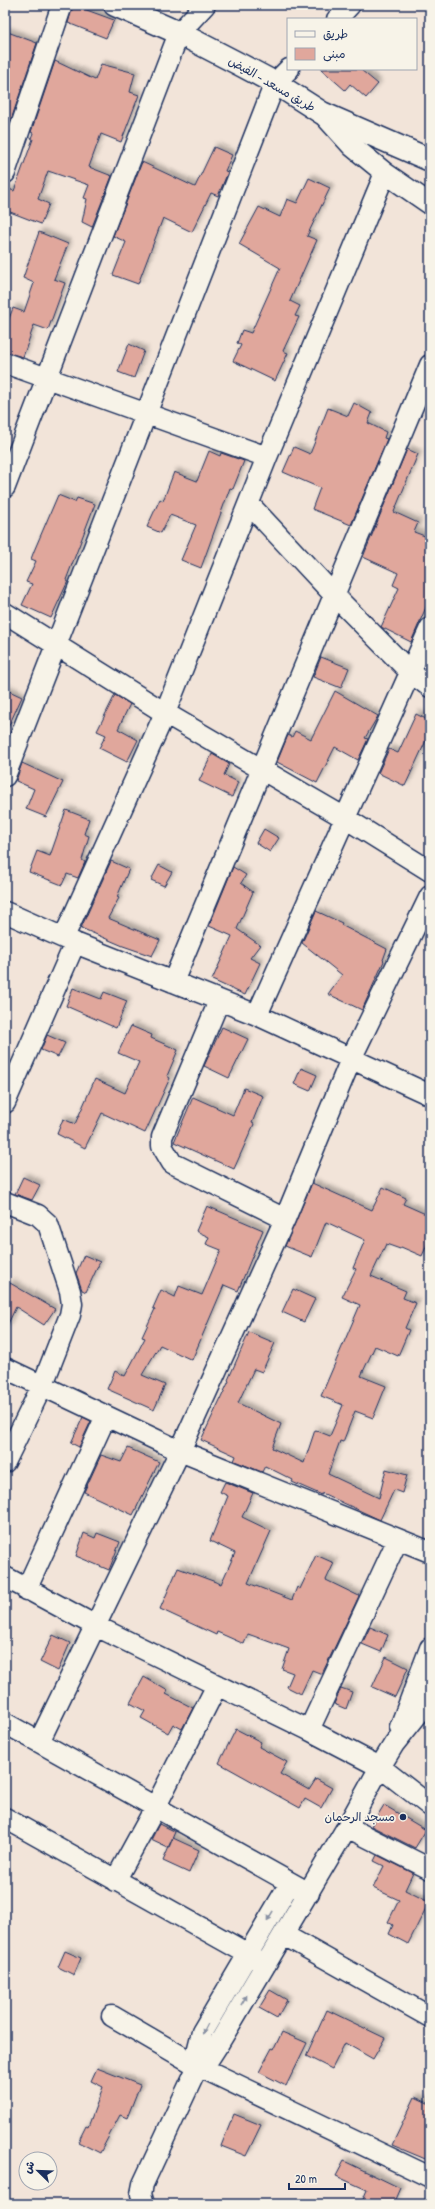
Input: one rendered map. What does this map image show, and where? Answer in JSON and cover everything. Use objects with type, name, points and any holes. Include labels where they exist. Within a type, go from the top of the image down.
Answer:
[{"type":"main road","name":"طريق مسعد - الفيض","points":[[115,5],[282,76],[322,113],[430,160]]},
{"type":"street","points":[[5,173],[62,5]]},
{"type":"street","points":[[5,487],[179,33],[206,5]]},
{"type":"street","points":[[338,18],[350,5]]},
{"type":"street","points":[[5,776],[146,414],[282,76]]},
{"type":"street","points":[[322,113],[352,146],[385,173],[430,204]]},
{"type":"street","points":[[5,1103],[13,1065],[69,940],[165,713],[267,457],[385,173]]},
{"type":"street","points":[[5,364],[267,457]]},
{"type":"street","points":[[173,982],[430,365]]},
{"type":"street","points":[[249,504],[334,595],[410,672],[430,687]]},
{"type":"street","points":[[5,613],[165,713],[345,818],[430,871]]},
{"type":"street","points":[[257,1016],[430,628]]},
{"type":"street","points":[[38,1742],[96,1626],[180,1451],[284,1219],[351,1059],[430,896]]},
{"type":"street","points":[[5,912],[69,940],[257,1016],[430,1095]]},
{"type":"street","points":[[219,1001],[162,1136],[162,1146],[172,1163],[284,1219]]},
{"type":"street","points":[[5,1202],[38,1215],[48,1224],[70,1291],[72,1304],[70,1315],[43,1384],[6,1457]]},
{"type":"street","points":[[5,1368],[43,1384],[180,1451],[430,1552]]},
{"type":"street","points":[[26,1590],[106,1416]]},
{"type":"street","points":[[309,1730],[398,1540]]},
{"type":"street","points":[[5,1577],[26,1590],[96,1626],[309,1730],[380,1767],[430,1806]]},
{"type":"street","points":[[394,1744],[430,1648]]},
{"type":"street","points":[[115,1881],[155,1808],[217,1685]]},
{"type":"street","points":[[198,2066],[210,2057],[219,2043],[348,1827],[394,1744],[430,1699]]},
{"type":"street","points":[[5,1723],[309,1893]]},
{"type":"street","points":[[5,1818],[115,1881],[266,1964]]},
{"type":"street","points":[[348,1827],[430,1870]]},
{"type":"street","points":[[144,2204],[141,2194],[143,2184],[198,2066],[198,2048],[202,2032],[290,1883]]},
{"type":"street","points":[[284,1936],[430,2017]]},
{"type":"street","points":[[112,2016],[198,2066],[430,2177]]},
{"type":"building","points":[[73,5],[114,20],[106,38],[68,23]]},
{"type":"building","points":[[5,31],[37,43],[10,123],[5,121]]},
{"type":"building","points":[[55,61],[95,80],[101,64],[135,73],[130,92],[139,95],[121,142],[101,134],[89,167],[112,176],[92,227],[82,222],[87,199],[84,198],[89,185],[48,171],[38,199],[49,204],[41,224],[5,210],[5,199],[9,189],[14,191],[33,139],[31,138],[33,133],[31,132]]},
{"type":"building","points":[[322,70],[361,70],[378,84],[366,98],[350,84],[345,90]]},
{"type":"building","points":[[214,147],[232,155],[225,171],[228,172],[218,196],[211,193],[192,232],[163,218],[138,284],[113,275],[126,242],[113,236],[142,162],[195,187]]},
{"type":"building","points":[[309,178],[330,188],[307,236],[317,240],[290,301],[300,306],[295,316],[299,317],[283,351],[288,353],[275,381],[233,361],[241,345],[237,343],[242,330],[251,333],[280,268],[239,244],[259,207],[280,217],[287,199],[297,203]]},
{"type":"building","points":[[39,232],[68,244],[54,279],[65,283],[48,330],[34,325],[23,357],[5,352],[5,329],[13,308],[24,312],[34,283],[23,278]]},
{"type":"building","points":[[129,344],[144,351],[134,378],[118,372]]},
{"type":"building","points":[[354,403],[372,413],[368,423],[386,432],[384,438],[387,439],[351,525],[312,509],[320,488],[283,472],[294,447],[310,454],[328,408],[348,416]]},
{"type":"building","points":[[407,449],[418,454],[394,512],[418,523],[414,532],[430,538],[430,598],[411,642],[381,627],[399,588],[393,585],[398,573],[363,557]]},
{"type":"building","points":[[209,451],[220,456],[221,453],[244,461],[233,489],[230,488],[201,568],[181,560],[196,525],[170,515],[161,533],[147,527],[160,499],[163,501],[174,472],[197,481]]},
{"type":"building","points":[[58,495],[75,502],[77,498],[95,504],[66,580],[68,581],[51,618],[22,605],[32,584],[26,582],[36,561],[31,559]]},
{"type":"building","points":[[321,657],[349,668],[341,688],[313,677]]},
{"type":"building","points":[[5,689],[22,697],[5,734]]},
{"type":"building","points":[[335,691],[378,716],[365,738],[368,739],[358,760],[335,747],[317,783],[277,762],[288,735],[292,737],[295,731],[311,739]]},
{"type":"building","points":[[115,695],[130,704],[118,729],[138,740],[127,762],[99,748],[106,735],[97,731]]},
{"type":"building","points":[[416,714],[430,721],[430,732],[405,786],[378,773],[389,749],[398,753]]},
{"type":"building","points":[[212,754],[229,764],[224,775],[238,782],[232,797],[199,781]]},
{"type":"building","points":[[22,763],[63,782],[46,817],[26,809],[34,789],[16,781]]},
{"type":"building","points":[[66,810],[89,819],[84,834],[89,836],[82,860],[85,862],[78,878],[67,874],[62,885],[29,872],[37,851],[50,856]]},
{"type":"building","points":[[264,829],[279,838],[270,852],[256,843]]},
{"type":"building","points":[[111,861],[129,869],[117,897],[119,898],[108,918],[160,940],[152,956],[123,946],[81,928]]},
{"type":"building","points":[[159,865],[172,872],[164,886],[151,880]]},
{"type":"building","points":[[233,867],[246,875],[241,883],[253,892],[237,929],[260,945],[250,958],[260,963],[245,995],[212,980],[232,936],[209,926]]},
{"type":"building","points":[[316,911],[342,923],[341,925],[387,949],[383,960],[384,961],[362,1010],[328,994],[342,975],[302,943]]},
{"type":"building","points":[[73,988],[101,999],[104,992],[127,1001],[116,1028],[66,1006]]},
{"type":"building","points":[[131,1026],[152,1035],[151,1038],[178,1050],[167,1076],[170,1078],[145,1133],[102,1113],[85,1148],[57,1134],[63,1119],[75,1124],[95,1079],[125,1093],[139,1062],[118,1053]]},
{"type":"building","points":[[222,1027],[248,1039],[229,1078],[204,1066]]},
{"type":"building","points":[[47,1035],[65,1043],[58,1057],[41,1050]]},
{"type":"building","points":[[301,1068],[317,1075],[310,1091],[294,1084]]},
{"type":"building","points":[[244,1088],[263,1096],[252,1123],[254,1124],[234,1169],[174,1142],[193,1097],[233,1115]]},
{"type":"building","points":[[23,1177],[40,1185],[32,1200],[15,1194]]},
{"type":"building","points":[[312,1183],[372,1210],[383,1187],[406,1198],[403,1204],[430,1216],[430,1238],[422,1256],[401,1247],[400,1249],[386,1244],[371,1276],[406,1291],[403,1298],[416,1303],[405,1328],[409,1330],[398,1356],[375,1346],[361,1376],[386,1386],[373,1418],[355,1411],[343,1442],[340,1441],[328,1474],[379,1498],[386,1469],[407,1475],[402,1493],[394,1490],[380,1520],[322,1493],[322,1495],[292,1482],[293,1480],[265,1466],[262,1472],[234,1461],[236,1456],[201,1440],[229,1381],[228,1380],[249,1332],[275,1343],[262,1372],[254,1369],[238,1403],[281,1424],[272,1448],[304,1463],[315,1430],[330,1436],[343,1405],[321,1396],[360,1305],[342,1297],[356,1269],[353,1268],[365,1240],[326,1222],[312,1257],[285,1246]]},
{"type":"building","points":[[207,1206],[263,1230],[238,1291],[224,1285],[192,1360],[160,1345],[142,1375],[165,1385],[154,1410],[107,1389],[115,1371],[125,1376],[145,1338],[142,1337],[155,1309],[153,1308],[161,1290],[175,1297],[179,1286],[202,1295],[221,1250],[206,1244],[209,1237],[196,1231]]},
{"type":"building","points":[[84,1255],[100,1262],[86,1292],[82,1290],[76,1273]]},
{"type":"building","points":[[10,1283],[55,1309],[44,1325],[16,1307],[5,1330],[5,1294]]},
{"type":"building","points":[[293,1289],[315,1299],[304,1322],[282,1312]]},
{"type":"building","points":[[83,1417],[91,1421],[79,1447],[71,1443]]},
{"type":"building","points":[[128,1448],[159,1462],[133,1515],[84,1492],[101,1455],[121,1462]]},
{"type":"building","points":[[225,1482],[253,1493],[242,1517],[271,1531],[248,1583],[292,1600],[297,1587],[300,1589],[316,1555],[334,1563],[326,1580],[359,1596],[322,1674],[312,1670],[301,1694],[287,1687],[293,1673],[282,1669],[289,1649],[248,1634],[244,1644],[217,1632],[216,1635],[160,1609],[178,1568],[221,1584],[235,1553],[210,1541],[228,1496],[220,1492]]},
{"type":"building","points":[[84,1533],[95,1538],[97,1533],[120,1542],[109,1570],[76,1556]]},
{"type":"building","points":[[370,1627],[388,1635],[381,1652],[362,1644]]},
{"type":"building","points":[[53,1635],[70,1643],[58,1671],[40,1662]]},
{"type":"building","points":[[386,1657],[408,1668],[395,1697],[372,1687]]},
{"type":"building","points":[[144,1677],[168,1691],[166,1694],[193,1708],[182,1729],[173,1724],[168,1733],[141,1718],[145,1711],[130,1703]]},
{"type":"building","points":[[341,1688],[352,1692],[346,1709],[334,1704]]},
{"type":"building","points":[[236,1729],[261,1742],[259,1747],[287,1762],[280,1774],[309,1790],[316,1779],[332,1788],[321,1808],[305,1799],[300,1808],[219,1763]]},
{"type":"building","points":[[384,1805],[426,1830],[415,1848],[371,1826]]},
{"type":"building","points":[[159,1824],[175,1832],[168,1848],[151,1840]]},
{"type":"building","points":[[173,1838],[199,1850],[189,1873],[163,1861]]},
{"type":"building","points":[[377,1855],[413,1873],[405,1890],[429,1902],[408,1944],[389,1934],[393,1925],[388,1922],[399,1900],[373,1888],[384,1866],[374,1861]]},
{"type":"building","points":[[65,1951],[81,1958],[74,1975],[58,1967]]},
{"type":"building","points":[[270,1990],[287,2000],[277,2018],[259,2008]]},
{"type":"building","points":[[327,2010],[385,2038],[373,2059],[345,2043],[332,2069],[306,2056]]},
{"type":"building","points":[[282,2032],[307,2043],[286,2086],[259,2072],[272,2048],[274,2049]]},
{"type":"building","points":[[97,2068],[140,2085],[127,2118],[120,2115],[100,2153],[78,2142],[86,2126],[88,2127],[103,2087],[91,2081]]},
{"type":"building","points":[[415,2097],[430,2104],[430,2161],[392,2145]]},
{"type":"building","points":[[234,2114],[261,2125],[246,2156],[221,2146]]},
{"type":"building","points":[[344,2161],[400,2188],[393,2204],[361,2204],[367,2190],[336,2176]]},
{"type":"place","name":"مسجد الرحمان","points":[[403,1817]]}]
